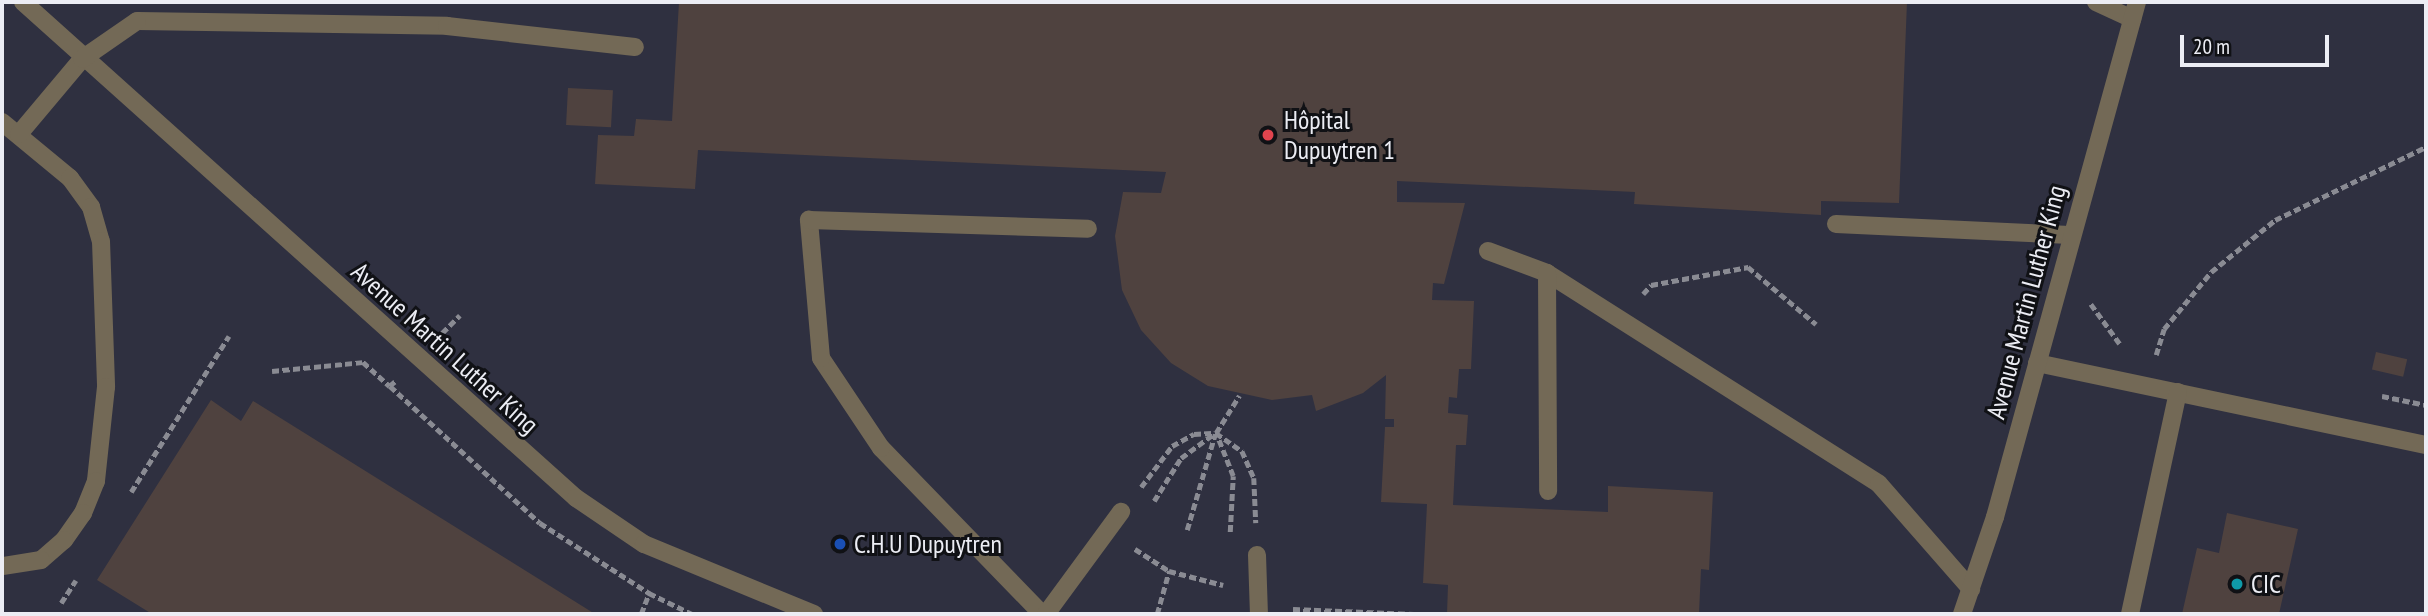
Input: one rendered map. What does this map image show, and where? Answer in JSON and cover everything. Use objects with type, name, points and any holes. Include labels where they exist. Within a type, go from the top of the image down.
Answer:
[{"type":"street","name":"Avenue Martin Luther King","points":[[23,2],[82,59],[576,498],[644,544],[814,614]]},
{"type":"street","points":[[2096,2],[2135,10]]},
{"type":"street","name":"Avenue Martin Luther King","points":[[1962,614],[2037,363],[2052,299],[2135,10]]},
{"type":"street","points":[[19,134],[82,59],[137,21],[447,26],[635,47]]},
{"type":"street","points":[[2,122],[70,178],[91,207],[101,241],[106,387],[96,481],[83,513],[64,540],[41,560],[2,566]]},
{"type":"street","points":[[1088,229],[809,220],[821,358],[881,448],[1044,614],[1121,512]]},
{"type":"street","points":[[1836,224],[2070,235]]},
{"type":"street","points":[[1488,251],[1547,273],[1879,484],[1971,589]]},
{"type":"street","points":[[1547,273],[1548,491]]},
{"type":"street","points":[[2037,363],[2426,444]]},
{"type":"street","points":[[2130,614],[2178,392]]},
{"type":"street","points":[[1257,555],[1258,611]]},
{"type":"path","points":[[2146,385],[2164,329],[2211,272],[2275,220],[2426,147]]},
{"type":"path","points":[[1619,321],[1651,285],[1748,267],[1816,324]]},
{"type":"path","points":[[2052,299],[2093,304],[2120,344],[2132,347]]},
{"type":"path","points":[[126,500],[229,336]]},
{"type":"path","points":[[2144,349],[2170,354]]},
{"type":"path","points":[[272,372],[363,362],[390,386]]},
{"type":"path","points":[[2372,394],[2426,405]]},
{"type":"path","points":[[1187,530],[1216,433],[1239,396]]},
{"type":"path","points":[[1147,512],[1181,458],[1216,433]]},
{"type":"path","points":[[1216,433],[1233,476],[1230,545]]},
{"type":"path","points":[[1121,512],[1172,446],[1194,434],[1216,433],[1242,451],[1254,478],[1257,555]]},
{"type":"path","points":[[1126,544],[1168,571],[1228,587],[1229,573]]},
{"type":"path","points":[[61,603],[83,568]]},
{"type":"path","points":[[1157,614],[1168,571]]},
{"type":"path","points":[[641,614],[649,593]]},
{"type":"path","points":[[1258,611],[1414,614]]},
{"type":"shaded area","points":[[2,2],[2426,2],[2426,614],[2,614]]},
{"type":"building","name":"Hôpital Dupuytren 1","points":[[679,2],[1907,2],[1899,203],[1821,201],[1821,215],[1634,204],[1635,192],[1397,181],[1397,202],[1465,203],[1444,284],[1433,283],[1432,300],[1474,301],[1471,369],[1459,369],[1457,398],[1449,397],[1448,413],[1468,415],[1466,445],[1456,445],[1453,505],[1608,512],[1608,486],[1713,492],[1709,570],[1701,569],[1699,614],[1447,614],[1448,585],[1423,583],[1427,504],[1381,502],[1385,427],[1394,427],[1394,419],[1385,419],[1386,375],[1363,393],[1316,411],[1312,395],[1272,400],[1208,386],[1171,363],[1141,330],[1122,290],[1115,236],[1123,192],[1161,193],[1166,172],[698,150],[695,189],[595,184],[598,135],[634,136],[636,119],[672,121]]},
{"type":"building","points":[[568,88],[613,90],[611,127],[566,125]]},
{"type":"building","points":[[2376,352],[2407,359],[2403,377],[2372,370]]},
{"type":"building","points":[[211,400],[241,421],[253,401],[595,614],[152,614],[97,580]]},
{"type":"building","name":"CIC","points":[[2227,513],[2298,529],[2279,614],[2182,614],[2197,548],[2219,553]]},
{"type":"place","name":"Hôpital Dupuytren 1","points":[[1268,135]]},
{"type":"place","name":"C.H.U Dupuytren","points":[[840,544]]},
{"type":"place","name":"CIC","points":[[2237,584]]}]
